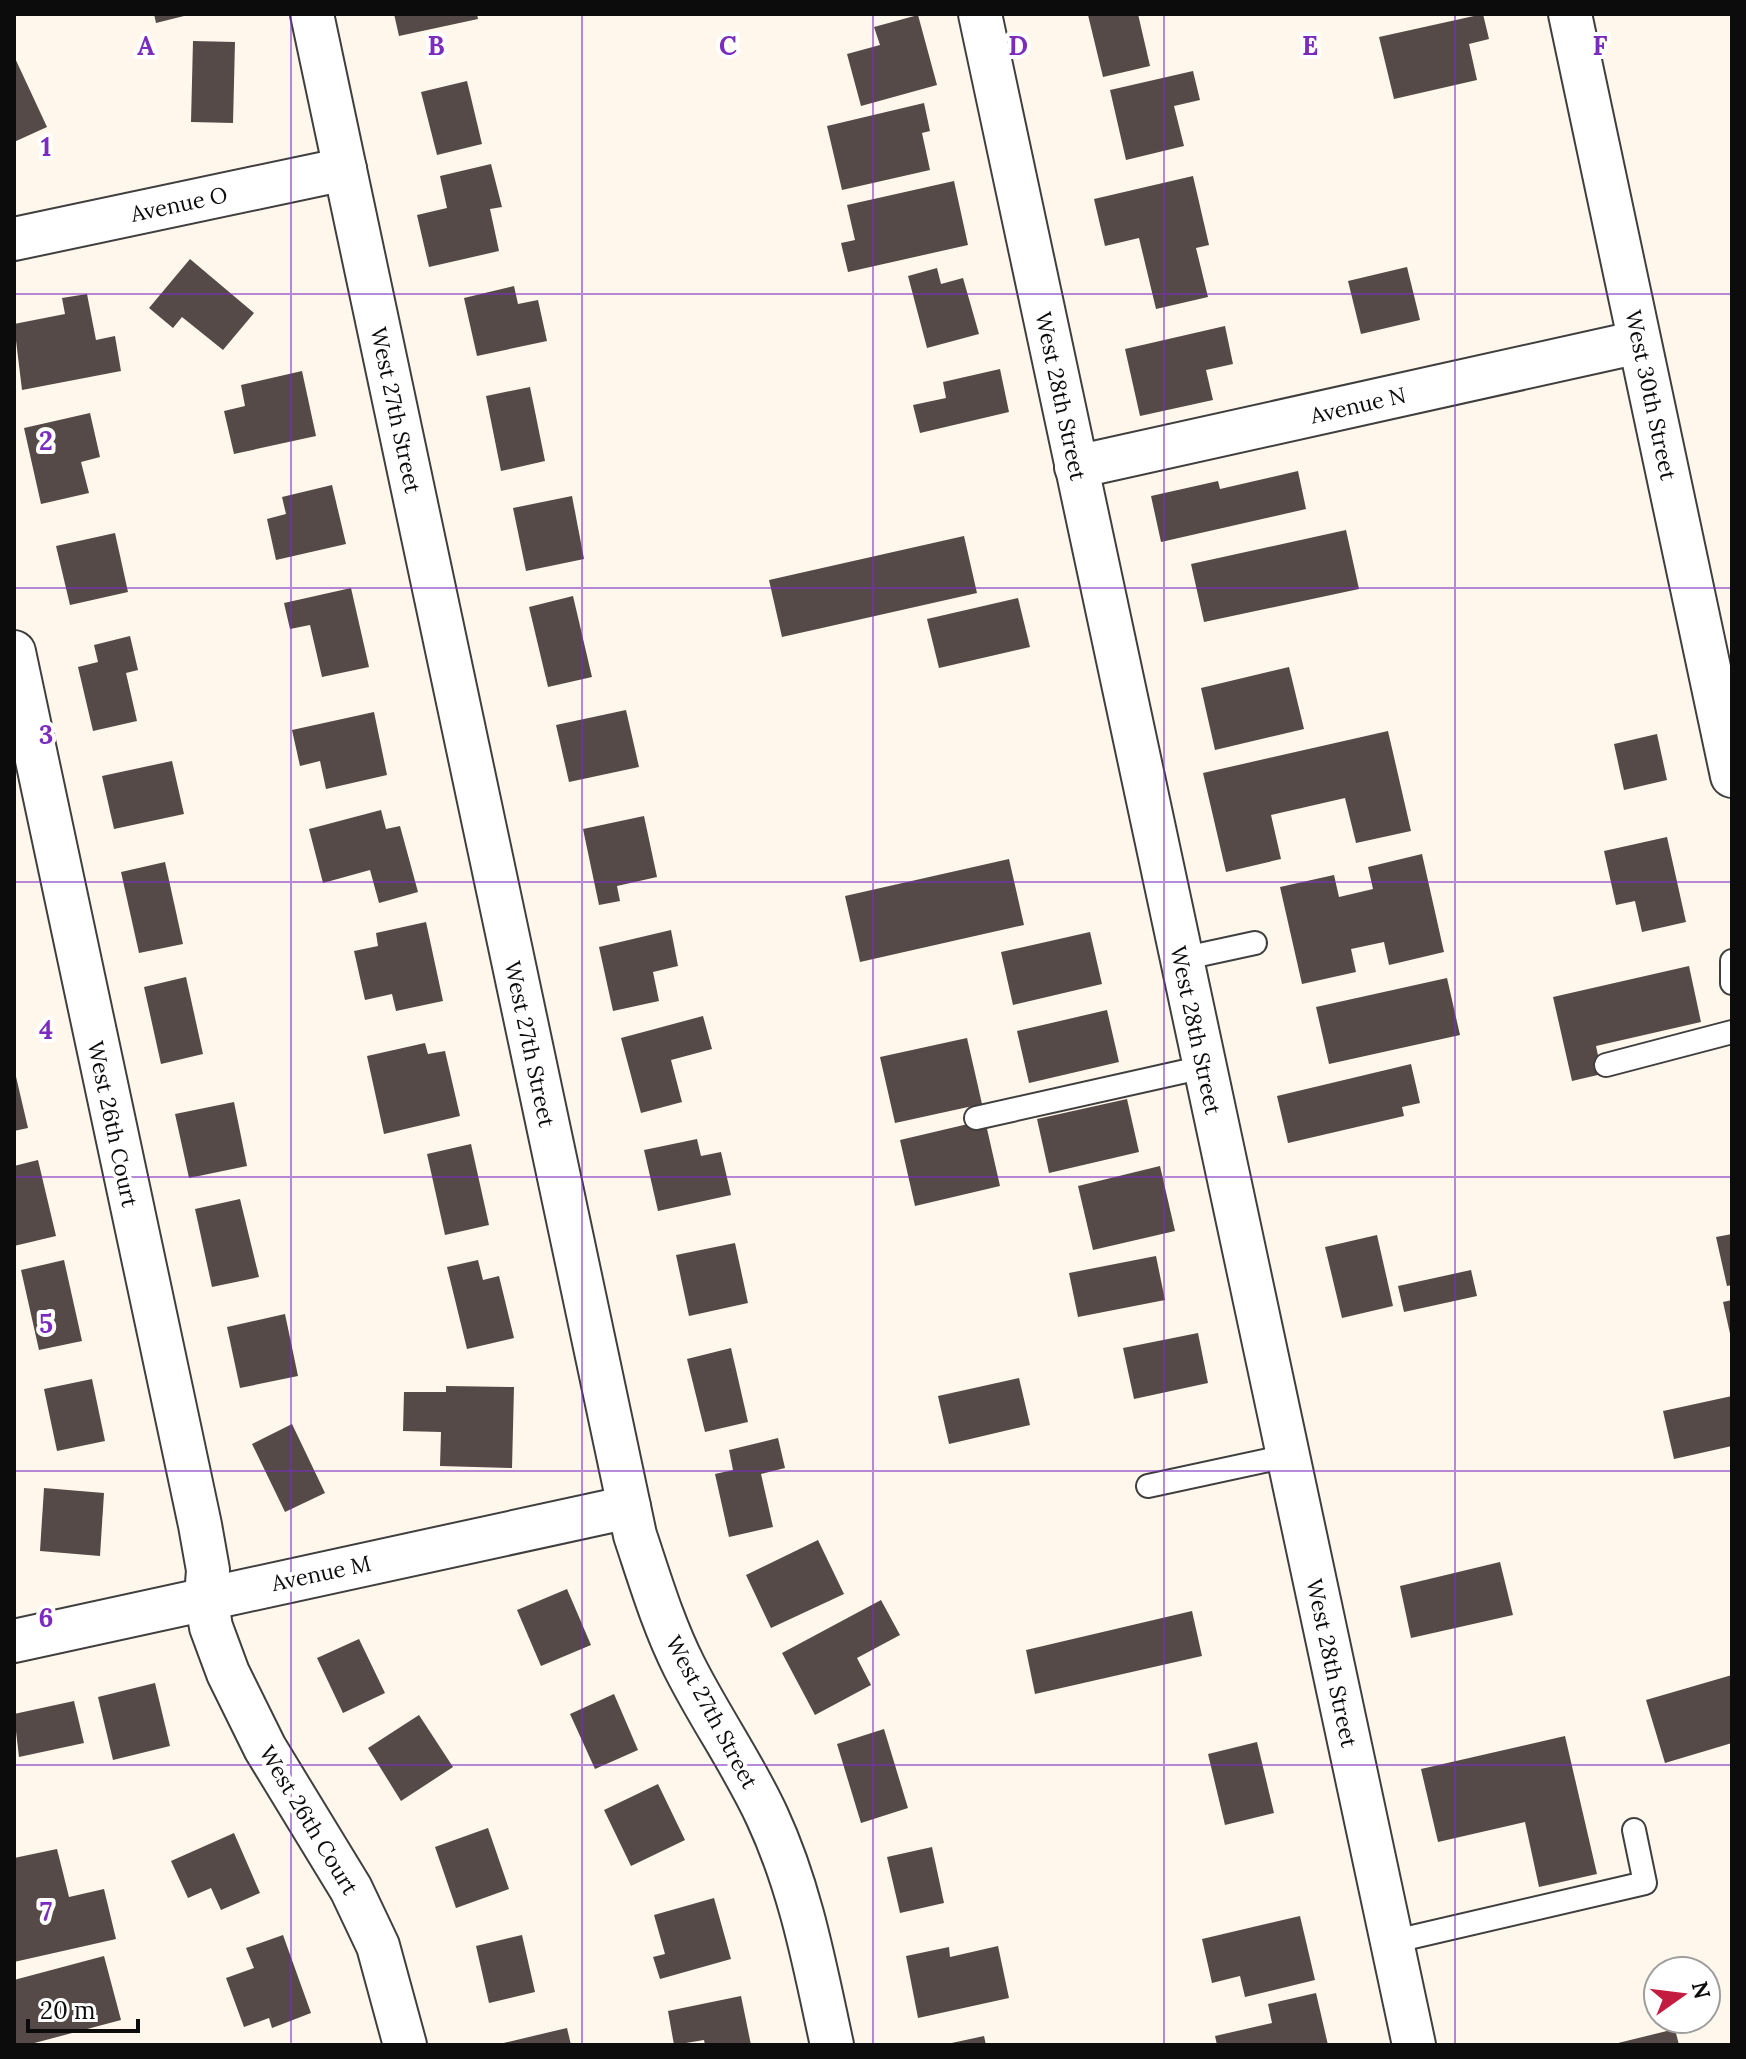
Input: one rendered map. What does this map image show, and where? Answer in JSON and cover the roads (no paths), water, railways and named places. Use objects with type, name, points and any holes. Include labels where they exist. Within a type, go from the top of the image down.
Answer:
[{"type":"street","name":"West 27th Street","points":[[312,14],[629,1507],[662,1616],[685,1668],[743,1767],[789,1871],[806,1925],[832,2045]]},
{"type":"street","name":"West 28th Street","points":[[980,14],[1414,2045]]},
{"type":"street","name":"West 30th Street","points":[[1570,14],[1732,776]]},
{"type":"street","name":"Avenue O","points":[[14,239],[345,169]]},
{"type":"street","name":"Avenue N","points":[[1076,467],[1639,342]]},
{"type":"street","name":"West 26th Court","points":[[14,652],[200,1525],[208,1570],[206,1597],[211,1627],[259,1735],[351,1889],[378,1946],[405,2045]]},
{"type":"street","name":"West 26th Court","points":[[14,741],[190,1573],[206,1597]]},
{"type":"street","name":"Avenue M","points":[[14,1641],[629,1507]]},
{"type":"lane","points":[[1181,959],[1255,943]]},
{"type":"lane","points":[[1732,961],[1732,983]]},
{"type":"lane","points":[[1606,1065],[1732,1032]]},
{"type":"lane","points":[[976,1118],[1204,1067]]},
{"type":"lane","points":[[1148,1486],[1287,1456]]},
{"type":"lane","points":[[1391,1942],[1645,1883],[1634,1830]]}]
